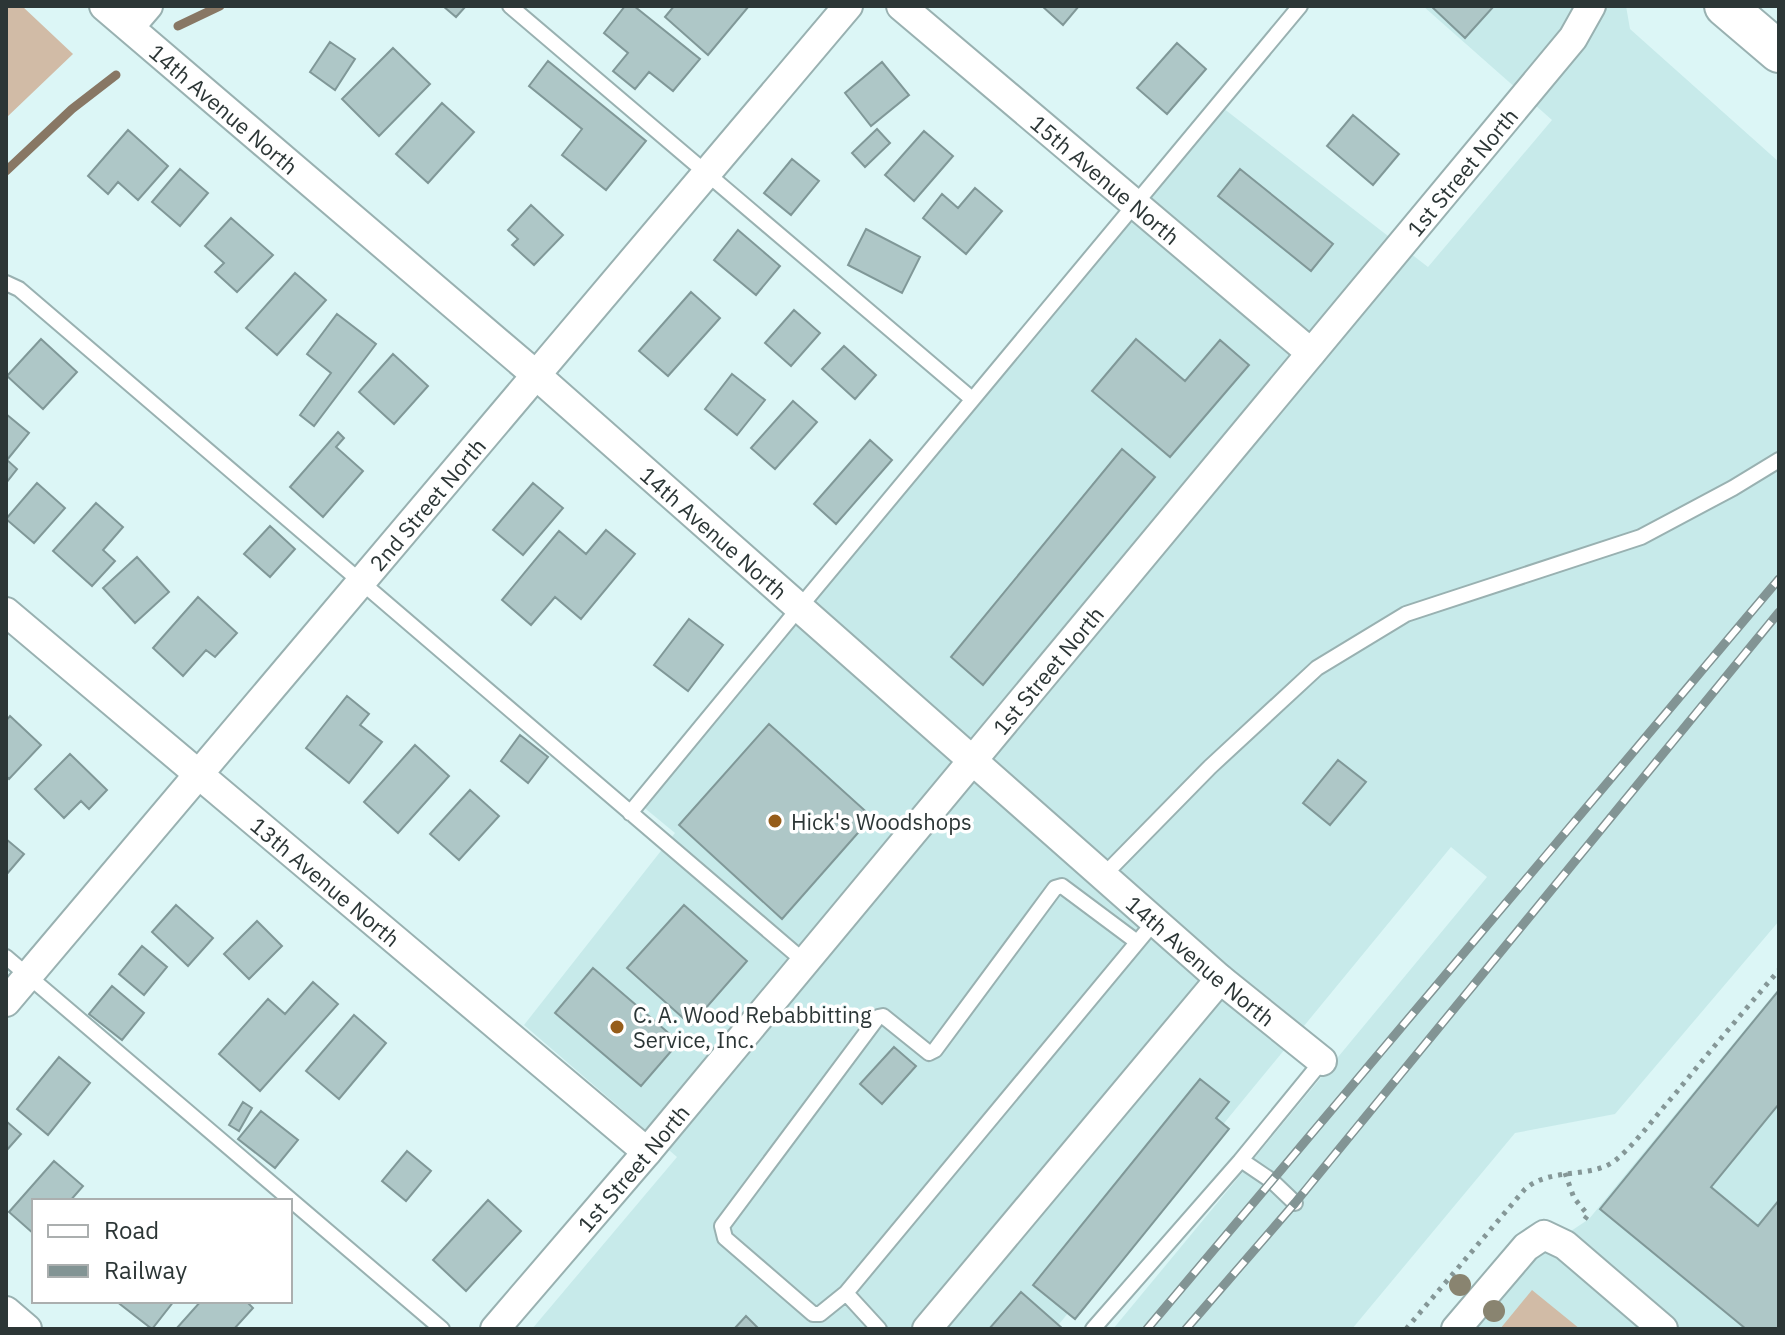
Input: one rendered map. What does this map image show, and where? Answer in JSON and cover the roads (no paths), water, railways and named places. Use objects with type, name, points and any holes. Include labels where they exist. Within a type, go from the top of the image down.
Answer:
[{"type":"main road","points":[[1725,6],[1779,52]]},
{"type":"street","name":"14th Avenue North","points":[[104,6],[139,17],[536,375],[1103,876],[1146,932],[1220,979],[1322,1061]]},
{"type":"street","name":"2nd Street North","points":[[6,1002],[848,6]]},
{"type":"street","name":"15th Avenue North","points":[[901,6],[1311,353]]},
{"type":"street","name":"1st Street North","points":[[495,1329],[647,1152],[1573,38],[1591,6]]},
{"type":"street","name":"13th Avenue North","points":[[6,612],[647,1152]]},
{"type":"street","points":[[927,1329],[1220,979]]},
{"type":"street","points":[[1456,1329],[1526,1247],[1554,1240],[1663,1329]]},
{"type":"street","points":[[6,1311],[27,1329]]},
{"type":"lane","points":[[510,6],[972,399]]},
{"type":"lane","points":[[630,813],[1300,6]]},
{"type":"lane","points":[[6,283],[19,289],[805,962]]},
{"type":"lane","points":[[1103,876],[1221,757],[1317,668],[1406,614],[1641,537],[1779,460]]},
{"type":"lane","points":[[1062,886],[1146,932],[846,1293],[820,1314],[813,1314],[725,1238],[722,1226],[878,1017],[883,1016],[929,1053],[935,1050],[1055,888],[1062,886]]},
{"type":"lane","points":[[6,957],[290,1199]]},
{"type":"lane","points":[[1093,1329],[1241,1160],[1322,1061]]},
{"type":"lane","points":[[1241,1160],[1272,1181],[1295,1203]]},
{"type":"lane","points":[[292,1201],[442,1329]]},
{"type":"lane","points":[[846,1293],[879,1329]]},
{"type":"waterway","points":[[178,26],[220,6]]},
{"type":"waterway","points":[[6,171],[72,109],[116,75]]},
{"type":"railway","points":[[1147,1329],[1779,579]]},
{"type":"railway","points":[[1186,1329],[1295,1203],[1779,612]]},
{"type":"place","name":"Hick's Woodshops","points":[[775,821]]},
{"type":"place","name":"C. A. Wood Rebabbitting Service, Inc.","points":[[617,1027]]}]
